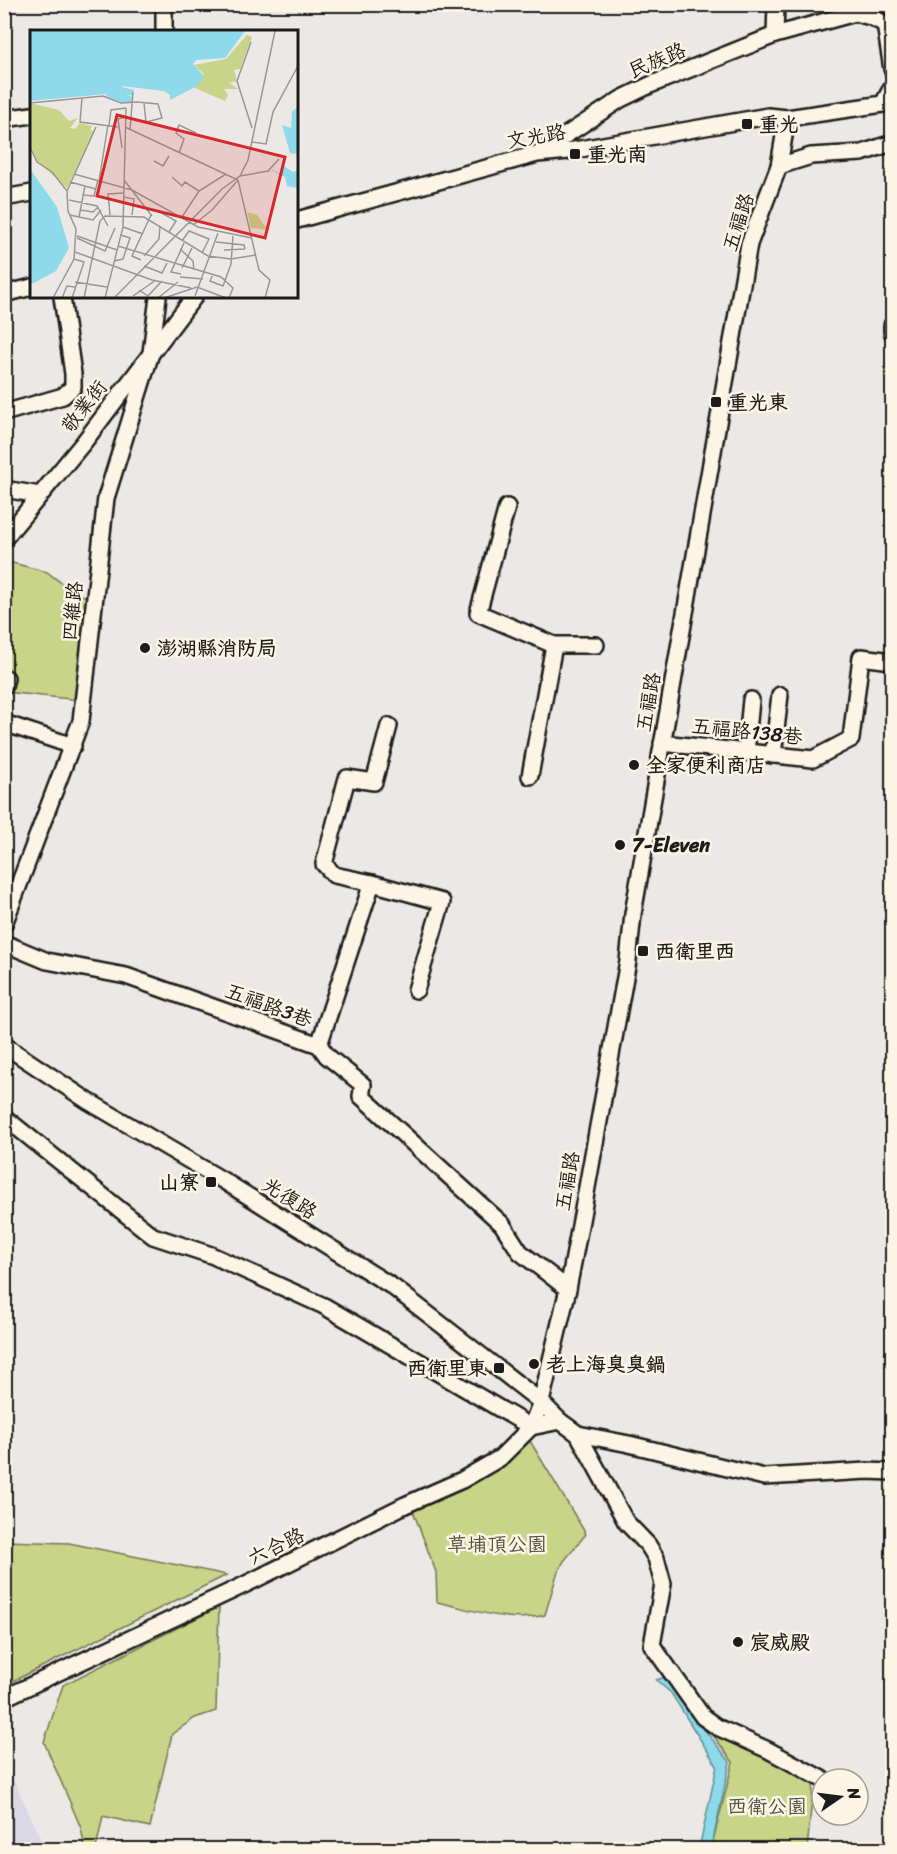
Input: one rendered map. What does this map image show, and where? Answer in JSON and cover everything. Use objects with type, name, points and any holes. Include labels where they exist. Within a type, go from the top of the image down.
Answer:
[{"type":"street","points":[[164,4],[164,30]]},
{"type":"street","points":[[775,35],[776,4]]},
{"type":"street","name":"民族路","points":[[537,154],[621,99],[775,35],[855,13],[889,23]]},
{"type":"street","points":[[889,23],[892,69]]},
{"type":"street","name":"文光路","points":[[298,220],[537,154],[569,151],[768,116],[787,117],[884,104],[892,87]]},
{"type":"street","points":[[4,119],[30,115]]},
{"type":"street","name":"五福路","points":[[541,1402],[568,1289],[628,961],[633,914],[662,743],[750,244],[779,166],[787,117]]},
{"type":"street","points":[[779,166],[811,156],[862,153],[892,143]]},
{"type":"street","points":[[4,198],[30,193]]},
{"type":"street","points":[[4,294],[30,288]]},
{"type":"street","points":[[4,412],[63,396],[73,387],[62,298]]},
{"type":"street","name":"四維路","points":[[4,924],[81,721],[106,498],[151,353],[158,298]]},
{"type":"street","name":"敬業街","points":[[4,539],[84,442],[193,298]]},
{"type":"street","points":[[892,325],[892,332]]},
{"type":"street","points":[[4,489],[40,495]]},
{"type":"street","points":[[507,507],[478,613],[554,645],[596,645]]},
{"type":"street","points":[[530,776],[554,645]]},
{"type":"street","name":"五福路138巷","points":[[662,743],[813,759],[851,739],[861,657],[892,661]]},
{"type":"street","points":[[773,755],[780,695]]},
{"type":"street","points":[[746,752],[751,700]]},
{"type":"street","points":[[4,723],[73,746]]},
{"type":"street","points":[[389,726],[374,782],[347,778],[324,864],[334,875],[442,902],[416,990]]},
{"type":"street","points":[[319,1045],[372,883]]},
{"type":"street","name":"五福路3巷","points":[[4,943],[47,961],[126,976],[319,1045],[327,1056],[363,1085],[361,1096],[502,1224],[520,1252],[568,1289]]},
{"type":"street","name":"光復路","points":[[4,1046],[88,1101],[224,1181],[393,1287],[541,1402],[560,1421],[578,1434]]},
{"type":"street","points":[[4,1117],[153,1236],[211,1255],[324,1306],[531,1427],[560,1421]]},
{"type":"street","name":"六合路","points":[[4,1698],[240,1587],[405,1505],[462,1480],[500,1458],[531,1427],[541,1402]]},
{"type":"street","points":[[578,1434],[764,1477],[867,1471],[892,1472]]},
{"type":"street","points":[[578,1434],[626,1522],[648,1545],[656,1558],[663,1584],[652,1645],[675,1680],[703,1717],[717,1727],[810,1773]]},
{"type":"shaded area","points":[[5,1760],[45,1849],[5,1849]]},
{"type":"green space","points":[[5,561],[47,572],[76,594],[92,598],[79,700],[5,692]]},
{"type":"green space","name":"草埔頂公園","points":[[530,1441],[586,1534],[564,1561],[557,1574],[545,1615],[504,1617],[437,1602],[436,1572],[413,1511],[517,1451]]},
{"type":"green space","points":[[5,1541],[69,1543],[227,1575],[5,1685]]},
{"type":"green space","points":[[219,1607],[216,1711],[195,1718],[172,1734],[150,1827],[103,1816],[96,1849],[85,1849],[81,1828],[44,1742],[63,1685]]},
{"type":"green space","name":"西衛公園","points":[[706,1726],[810,1777],[807,1849],[711,1849],[733,1762]]},
{"type":"water","points":[[669,1676],[678,1696],[730,1762],[711,1849],[699,1849],[717,1766],[671,1693],[656,1680]]},
{"type":"place","name":"重光","points":[[747,124]]},
{"type":"place","name":"重光南","points":[[575,154]]},
{"type":"place","name":"重光東","points":[[716,402]]},
{"type":"place","name":"澎湖縣消防局","points":[[145,648]]},
{"type":"place","name":"全家便利商店","points":[[634,765]]},
{"type":"place","name":"7-Eleven","points":[[620,845]]},
{"type":"place","name":"西衛里西","points":[[643,951]]},
{"type":"place","name":"山寮","points":[[211,1182]]},
{"type":"place","name":"老上海臭臭鍋","points":[[534,1364]]},
{"type":"place","name":"西衛里東","points":[[499,1368]]},
{"type":"place","name":"宸威殿","points":[[738,1642]]}]
